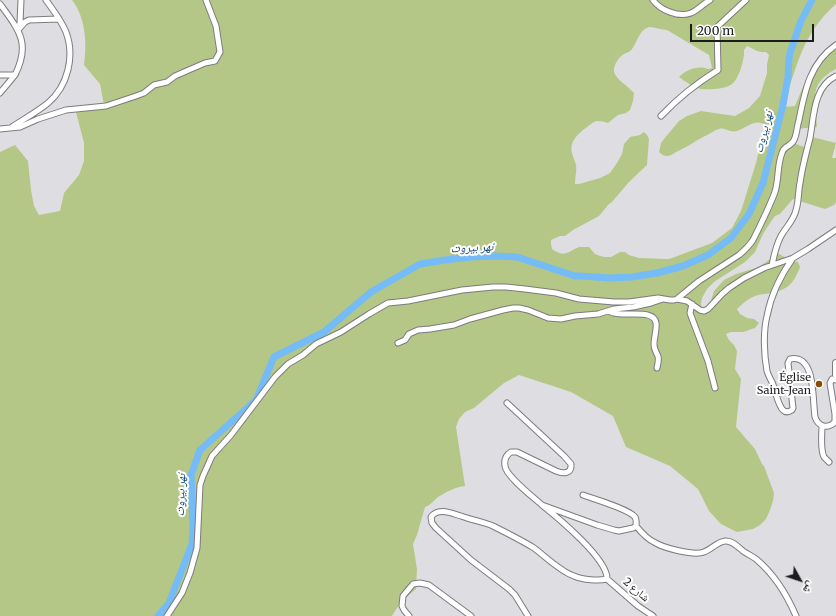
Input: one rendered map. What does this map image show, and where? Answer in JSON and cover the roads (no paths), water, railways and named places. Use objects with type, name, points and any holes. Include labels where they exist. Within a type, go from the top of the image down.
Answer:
[{"type":"street","points":[[18,30],[20,23],[21,0]]},
{"type":"street","points":[[11,128],[49,102],[59,90],[66,77],[69,62],[69,47],[66,32],[46,0]]},
{"type":"street","points":[[0,129],[20,127],[38,119],[66,110],[106,106],[144,93],[154,85],[168,82],[175,76],[205,62],[215,61],[220,52],[216,26],[206,0]]},
{"type":"street","points":[[653,0],[664,10],[673,13],[690,14],[710,0]]},
{"type":"street","points":[[661,116],[677,100],[704,78],[718,70],[717,27],[746,0]]},
{"type":"street","points":[[0,4],[18,30],[22,42],[23,53],[21,63],[15,75],[0,93]]},
{"type":"street","points":[[18,30],[25,22],[29,20],[59,19]]},
{"type":"street","points":[[677,299],[699,281],[750,246],[775,192],[782,152],[784,148],[794,142],[809,80],[820,60],[836,45]]},
{"type":"street","points":[[0,75],[15,75]]},
{"type":"street","points":[[772,265],[775,251],[779,242],[794,218],[797,209],[799,184],[811,133],[815,104],[825,85],[836,76]]},
{"type":"street","points":[[167,616],[182,593],[190,573],[197,548],[200,485],[212,456],[231,435],[275,376],[288,364],[303,355],[316,344],[341,332],[388,303],[408,301],[427,296],[474,288],[506,287],[556,293],[579,299],[614,302],[629,302],[658,298],[670,300],[677,299],[687,301],[704,311],[708,310],[729,288],[744,278],[772,265],[792,258],[836,230]]},
{"type":"street","points":[[792,258],[779,280],[769,304],[766,317],[764,335],[767,372],[772,381],[778,400],[783,410],[786,412],[792,410],[793,408],[788,363],[790,359],[794,358],[805,364],[812,380],[816,421],[822,426],[829,426],[835,422],[830,383],[832,379],[836,380]]},
{"type":"street","points":[[398,343],[405,340],[409,334],[418,330],[454,325],[470,319],[513,308],[528,310],[548,318],[561,319],[598,314],[614,309],[633,307],[664,299]]},
{"type":"street","points":[[692,304],[690,313],[708,361],[716,388]]},
{"type":"street","points":[[609,311],[616,314],[646,314],[655,319],[656,328],[654,346],[659,361],[658,368]]},
{"type":"street","points":[[836,363],[836,375]]},
{"type":"street","points":[[507,403],[571,464],[571,468],[568,472],[562,473],[517,452],[511,452],[506,456],[505,460],[504,465],[507,471],[516,482],[560,520],[590,549],[602,563],[608,574],[607,579],[579,578],[573,576],[517,538],[492,526],[442,511],[433,514],[431,517],[432,523],[436,528],[461,552],[515,595],[528,616]]},
{"type":"street","points":[[822,426],[824,457],[829,462]]},
{"type":"street","points":[[583,494],[616,506],[634,515],[636,526],[654,543],[669,548],[687,552],[703,552],[722,541],[727,540],[732,542],[755,559],[769,572],[788,598],[796,616]]},
{"type":"street","points":[[542,505],[614,530],[633,528],[636,526]]},
{"type":"street","name":"شارع 2","points":[[607,579],[638,606],[653,616]]},
{"type":"street","points":[[409,616],[402,606],[403,596],[413,584],[420,583],[429,585],[471,616]]},
{"type":"waterway","name":"نهر بيروت","points":[[158,616],[169,603],[192,544],[193,527],[191,475],[200,450],[256,400],[274,357],[324,332],[371,292],[420,264],[470,257],[517,257],[575,276],[610,278],[632,277],[657,273],[683,266],[708,255],[731,238],[749,214],[763,183],[783,105],[788,77],[790,53],[801,21],[812,0]]},
{"type":"place","name":"Église Saint-Jean","points":[[819,384]]}]
